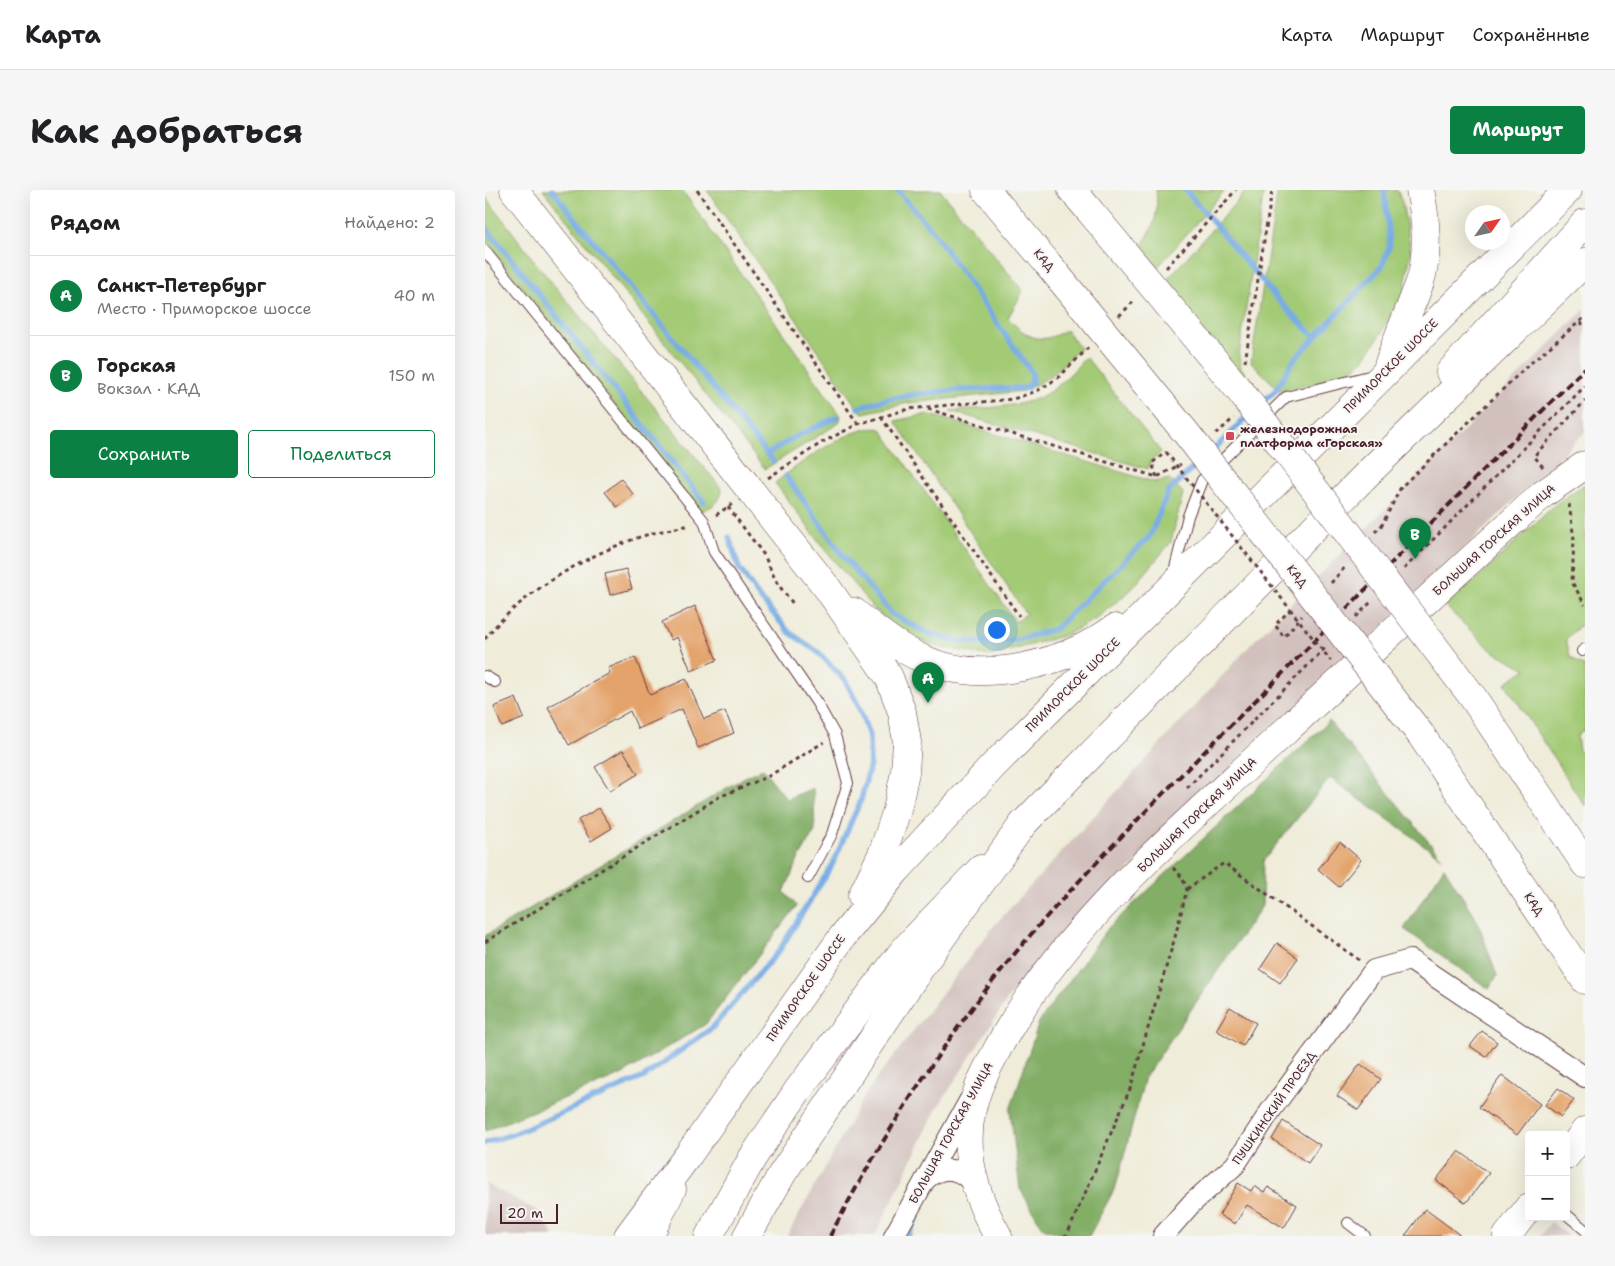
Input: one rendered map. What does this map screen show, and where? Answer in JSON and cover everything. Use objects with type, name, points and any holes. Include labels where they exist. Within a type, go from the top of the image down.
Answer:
[{"type":"main road","points":[[514,190],[827,589],[889,677],[902,712],[907,742],[905,772],[897,810],[877,866],[843,936]]},
{"type":"main road","name":"КАД","points":[[986,190],[1187,434],[1421,735],[1585,980]]},
{"type":"main road","points":[[1386,372],[1420,281],[1425,248],[1424,211],[1420,190]]},
{"type":"main road","name":"ПРИМОРСКОЕ ШОССЕ","points":[[649,1236],[689,1154],[843,936],[896,871],[994,765],[1567,190]]},
{"type":"main road","points":[[1081,200],[1240,391],[1472,696],[1585,864]]},
{"type":"main road","points":[[1369,472],[1471,347],[1585,223]]},
{"type":"main road","points":[[709,1236],[753,1158],[798,1090],[904,950],[1023,824],[1369,472],[1585,262]]},
{"type":"main road","name":"БОЛЬШАЯ ГОРСКАЯ УЛИЦА","points":[[980,1082],[1007,1031],[1041,980],[1107,903],[1227,785],[1483,548],[1543,494],[1585,465]]},
{"type":"main road","points":[[827,589],[893,642],[924,660],[961,670],[997,670],[1032,664],[1098,640],[1171,586]]},
{"type":"main road","points":[[747,1236],[782,1174],[1023,824]]},
{"type":"main road","points":[[980,1082],[971,1110],[969,1140],[976,1190],[986,1216],[998,1236]]},
{"type":"main road","points":[[1570,1151],[1585,1131]]},
{"type":"main road","points":[[628,1236],[689,1154]]},
{"type":"main road","points":[[1507,1236],[1525,1212]]},
{"type":"street","points":[[1374,970],[1409,960],[1585,1077]]},
{"type":"street","name":"ПУШКИНСКИЙ ПРОЕЗД","points":[[1163,1236],[1191,1204],[1235,1165],[1271,1110],[1374,970]]},
{"type":"street","name":"БОЛЬШАЯ ГОРСКАЯ УЛИЦА","points":[[894,1236],[980,1082]]},
{"type":"street","points":[[925,1180],[932,1174],[949,1169],[966,1175],[976,1190]]},
{"type":"lane","points":[[485,251],[704,521],[714,552],[821,709],[835,735],[848,782],[832,834],[808,878]]},
{"type":"lane","points":[[1171,586],[1179,544],[1202,480],[1286,397],[1386,372]]},
{"type":"lane","points":[[485,676],[495,682]]},
{"type":"lane","points":[[1570,1217],[1585,1230]]},
{"type":"lane","points":[[1348,1223],[1365,1236]]},
{"type":"path","points":[[697,190],[858,424]]},
{"type":"path","points":[[1159,275],[1193,240],[1236,190]]},
{"type":"path","points":[[1112,323],[1139,295]]},
{"type":"path","points":[[1369,540],[1382,525],[1401,487],[1525,368],[1585,317]]},
{"type":"path","points":[[1580,322],[1585,326]]},
{"type":"path","points":[[765,480],[821,443],[858,424],[908,409],[1013,399],[1037,391],[1058,378],[1092,344]]},
{"type":"path","points":[[1397,576],[1585,386]]},
{"type":"path","points":[[1545,469],[1533,456],[1585,401]]},
{"type":"path","points":[[881,417],[1019,616]]},
{"type":"path","points":[[1157,477],[1152,463],[1166,452],[1331,661]]},
{"type":"path","points":[[1566,498],[1569,504],[1574,539],[1572,582],[1585,606]]},
{"type":"path","points":[[485,639],[521,601],[568,570],[637,538],[704,521],[737,501]]},
{"type":"path","points":[[728,507],[764,554],[777,583],[794,605]]},
{"type":"path","points":[[1329,584],[1349,562]]},
{"type":"path","points":[[1356,618],[1377,597]]},
{"type":"path","points":[[1291,609],[1275,625],[1284,637],[1303,614]]},
{"type":"path","points":[[1183,792],[1328,646]]},
{"type":"path","points":[[1307,667],[1312,671]]},
{"type":"path","points":[[485,942],[719,797],[769,776],[835,735]]},
{"type":"path","points":[[1187,889],[1225,863],[1374,970]]},
{"type":"path","points":[[1066,1236],[1130,1089],[1187,889],[1182,877],[1171,866]]},
{"type":"shaded area","points":[[1585,309],[1585,432],[1085,912],[1016,986],[936,1110],[875,1236],[787,1236],[867,1091],[993,927],[1253,642]]},
{"type":"shaded area","points":[[485,1183],[538,1211],[555,1236],[485,1236]]},
{"type":"shaded area","points":[[1551,1222],[1568,1236],[1540,1236]]},
{"type":"green space","points":[[543,190],[682,190],[841,416],[839,423],[765,469]]},
{"type":"green space","points":[[707,190],[940,190],[1023,291],[1008,318],[1021,331],[1034,338],[1049,338],[1066,330],[1080,348],[1051,376],[1024,391],[908,403],[863,413],[858,409]]},
{"type":"green space","points":[[1156,190],[1225,190],[1158,267],[1141,248],[1155,221],[1157,207]]},
{"type":"green space","points":[[1247,190],[1264,190],[1239,355],[1241,368],[1258,389],[1250,391],[1164,283]]},
{"type":"green space","points":[[1278,190],[1397,190],[1402,202],[1411,251],[1404,292],[1364,360],[1339,379],[1280,391],[1251,362]]},
{"type":"green space","points":[[485,196],[539,267],[722,489],[720,498],[715,504],[699,512],[485,240]]},
{"type":"green space","points":[[1086,357],[1161,452],[1151,461],[1148,469],[950,411],[1013,405],[1037,399],[1057,386]]},
{"type":"green space","points":[[928,414],[1154,482],[1170,479],[1183,493],[1171,542],[1132,589],[1096,619],[1066,635],[991,656],[938,647],[906,635],[875,610],[826,551],[775,483],[797,466],[841,439],[856,432],[881,429],[1016,622],[1026,614],[895,421]]},
{"type":"green space","points":[[1585,484],[1585,621],[1566,639],[1570,656],[1585,667],[1585,730],[1577,736],[1579,750],[1585,761],[1585,806],[1505,683],[1526,669],[1491,650],[1442,603],[1472,583],[1557,503]]},
{"type":"green space","points":[[1329,721],[1442,858],[1330,778],[1263,861],[1262,906],[1145,1077],[1116,1186],[1089,1236],[1068,1236],[1043,1228],[1020,1189],[1010,1110],[1039,1022],[1109,927]]},
{"type":"green space","points":[[763,769],[787,799],[813,788],[815,831],[798,860],[784,892],[797,906],[706,1024],[621,1075],[485,1131],[485,936],[748,775]]},
{"type":"green space","points":[[1444,867],[1478,922],[1497,976],[1489,989],[1404,929]]},
{"type":"building","points":[[621,479],[633,494],[617,507],[605,492]]},
{"type":"building","points":[[626,569],[632,589],[610,595],[605,574]]},
{"type":"building","points":[[695,606],[717,660],[691,671],[677,637],[671,640],[662,622]]},
{"type":"building","points":[[635,657],[650,695],[686,679],[704,719],[725,711],[734,733],[698,748],[682,709],[638,729],[630,711],[569,745],[548,707],[610,673],[608,668]]},
{"type":"building","points":[[516,698],[524,718],[502,727],[494,707]]},
{"type":"building","points":[[623,750],[638,774],[610,791],[595,767]]},
{"type":"building","points":[[599,808],[612,828],[591,841],[578,820]]},
{"type":"building","points":[[1340,842],[1361,860],[1339,887],[1318,869]]},
{"type":"building","points":[[1277,943],[1298,958],[1280,983],[1260,969]]},
{"type":"building","points":[[1230,1007],[1256,1023],[1243,1046],[1216,1030]]},
{"type":"building","points":[[1482,1031],[1497,1042],[1486,1057],[1470,1046]]},
{"type":"building","points":[[1360,1064],[1381,1079],[1358,1110],[1337,1096]]},
{"type":"building","points":[[1502,1075],[1540,1104],[1517,1135],[1479,1107]]},
{"type":"building","points":[[1558,1088],[1574,1100],[1561,1117],[1545,1105]]},
{"type":"building","points":[[1283,1121],[1320,1145],[1308,1163],[1272,1139]]},
{"type":"building","points":[[1459,1151],[1489,1173],[1466,1203],[1436,1180]]},
{"type":"building","points":[[1238,1183],[1251,1191],[1254,1186],[1264,1192],[1268,1187],[1297,1205],[1284,1228],[1247,1205],[1235,1224],[1219,1215]]},
{"type":"building","points":[[1425,1209],[1448,1226],[1461,1236],[1405,1236]]},
{"type":"waterway","points":[[552,190],[773,461]]},
{"type":"waterway","points":[[858,408],[896,397],[918,394],[1027,388],[1032,381],[1032,373],[932,230],[897,190]]},
{"type":"waterway","points":[[1185,190],[1209,217]]},
{"type":"waterway","points":[[1260,404],[1275,391],[1293,361],[1382,266],[1390,245],[1384,190]]},
{"type":"waterway","points":[[1212,221],[1280,302],[1315,337]]},
{"type":"waterway","points":[[485,226],[704,502]]},
{"type":"waterway","points":[[1210,453],[1250,414]]},
{"type":"waterway","points":[[767,454],[795,437],[837,417]]},
{"type":"waterway","points":[[786,476],[844,557],[892,614],[925,632],[951,640],[983,643],[1018,640],[1055,629],[1150,536],[1168,492],[1199,462]]},
{"type":"waterway","points":[[485,1143],[516,1133],[644,1077],[712,1028],[779,951],[832,865],[861,800],[870,765],[869,736],[859,707],[845,680],[818,652],[789,632],[759,597],[739,568],[729,537]]},
{"type":"waterway","points":[[908,1236],[917,1217]]},
{"type":"railway","points":[[830,1236],[877,1151],[929,1069],[986,990],[1048,915],[1181,776],[1585,368]]},
{"type":"place","name":"железнодорожная платформа «Горская»","points":[[1230,436]]},
{"type":"place","name":"Горская","points":[[1415,559]]},
{"type":"place","name":"Санкт-Петербург","points":[[928,703]]}]
